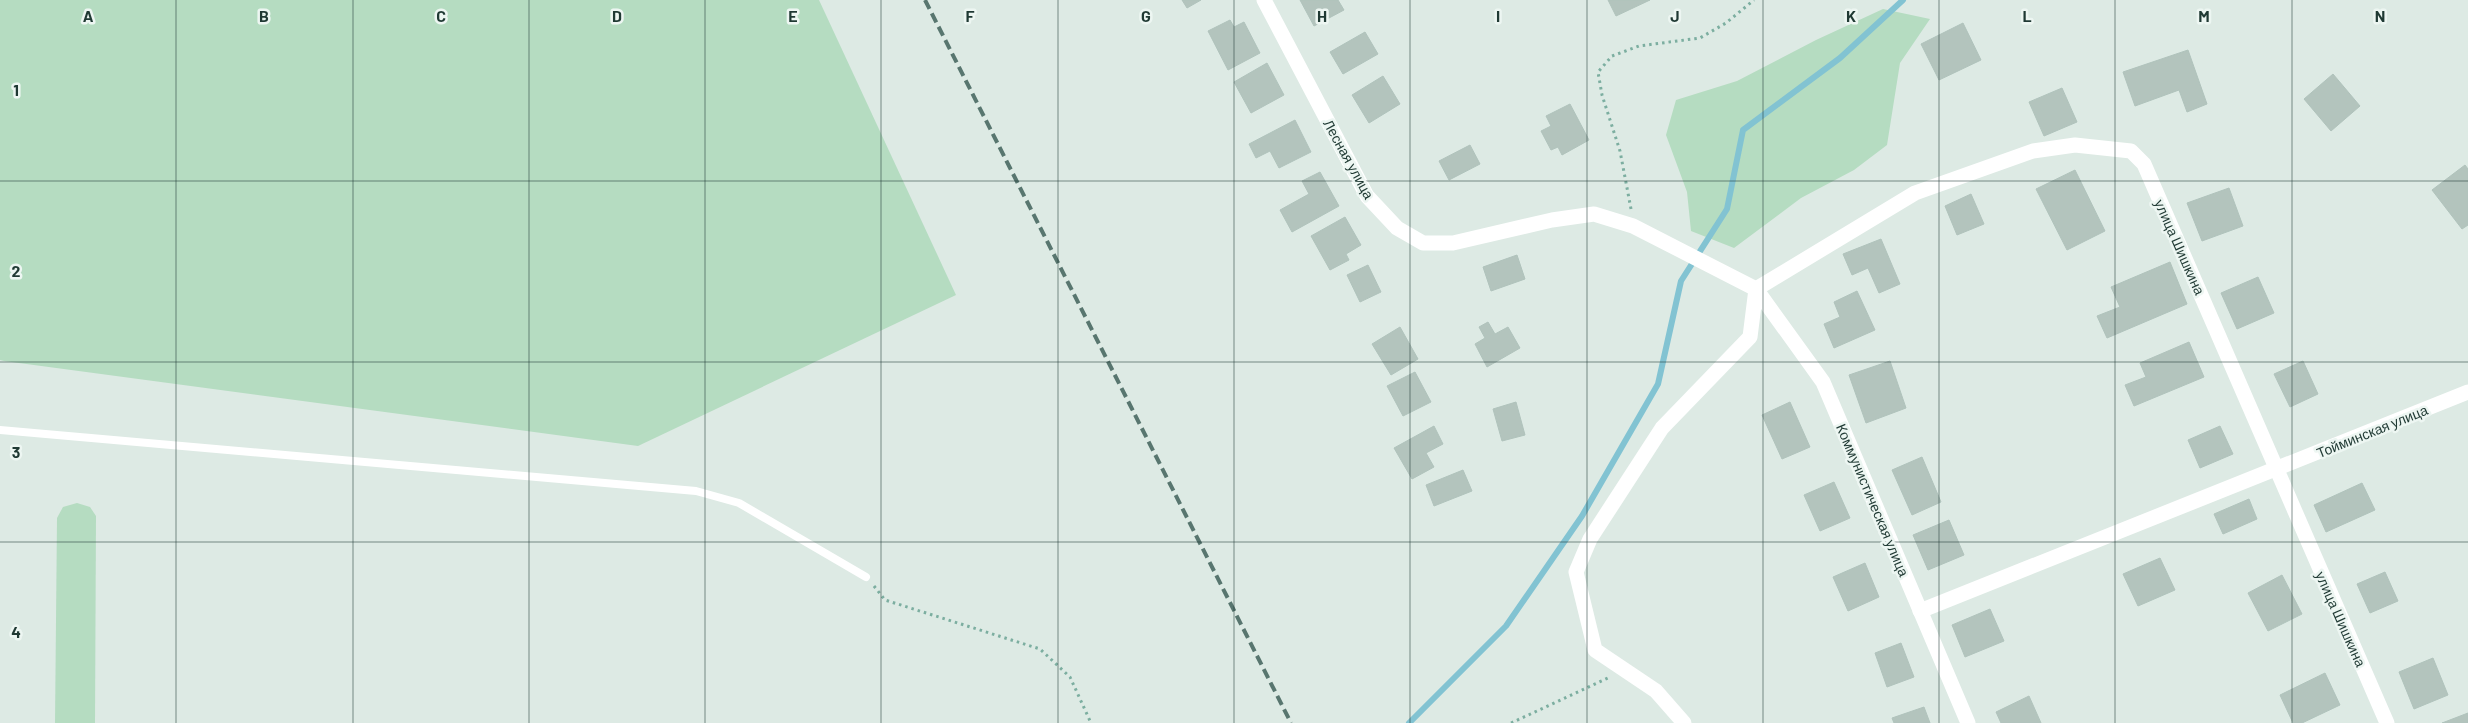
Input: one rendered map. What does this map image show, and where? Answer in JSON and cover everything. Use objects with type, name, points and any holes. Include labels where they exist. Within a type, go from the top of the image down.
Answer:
[{"type":"street","name":"Лесная улица","points":[[1264,0],[1367,196],[1397,228],[1423,243],[1453,243],[1552,220],[1594,214],[1633,226],[1756,289]]},
{"type":"street","name":"улица Шишкина","points":[[1756,289],[1915,193],[2033,151],[2075,145],[2131,151],[2144,164],[2387,723]]},
{"type":"street","name":"Коммунистическая улица","points":[[1756,289],[1823,382],[1968,723]]},
{"type":"street","points":[[1684,723],[1656,691],[1595,650],[1576,572],[1590,539],[1662,428],[1750,337],[1756,289]]},
{"type":"street","name":"Тойминская улица","points":[[1920,611],[2277,470],[2468,392]]},
{"type":"lane","points":[[0,430],[696,490],[739,503],[866,576]]},
{"type":"path","points":[[1633,226],[1620,151],[1602,95],[1598,72],[1612,56],[1639,46],[1700,38],[1726,23],[1754,0]]},
{"type":"path","points":[[866,576],[885,600],[1040,649],[1070,677],[1091,723]]},
{"type":"path","points":[[1511,723],[1624,670]]},
{"type":"green space","points":[[0,0],[819,0],[956,295],[638,446],[0,360]]},
{"type":"green space","points":[[1883,9],[1930,19],[1900,63],[1887,145],[1854,170],[1801,198],[1734,248],[1691,231],[1687,192],[1666,135],[1676,100],[1737,81],[1816,40]]},
{"type":"green space","points":[[77,503],[90,507],[96,516],[95,723],[55,723],[57,518],[63,507]]},
{"type":"building","points":[[1182,0],[1201,0],[1187,8]]},
{"type":"building","points":[[1300,0],[1338,0],[1344,10],[1314,26]]},
{"type":"building","points":[[1608,0],[1650,0],[1616,16]]},
{"type":"building","points":[[1230,20],[1234,27],[1244,22],[1260,53],[1228,70],[1208,31]]},
{"type":"building","points":[[1963,23],[1981,60],[1939,80],[1921,44]]},
{"type":"building","points":[[1365,32],[1378,54],[1343,74],[1330,52]]},
{"type":"building","points":[[2188,50],[2207,104],[2187,112],[2179,90],[2135,106],[2123,72]]},
{"type":"building","points":[[1267,63],[1284,95],[1251,113],[1234,82]]},
{"type":"building","points":[[2333,74],[2360,106],[2331,131],[2304,99]]},
{"type":"building","points":[[1383,76],[1400,104],[1369,123],[1352,95]]},
{"type":"building","points":[[2062,88],[2077,122],[2044,136],[2029,102]]},
{"type":"building","points":[[1570,104],[1589,140],[1562,155],[1558,147],[1551,150],[1541,131],[1551,126],[1546,116]]},
{"type":"building","points":[[1295,120],[1311,152],[1279,168],[1270,151],[1256,158],[1249,144]]},
{"type":"building","points":[[1470,145],[1480,164],[1449,180],[1439,161]]},
{"type":"building","points":[[2465,165],[2468,169],[2468,225],[2462,229],[2432,190]]},
{"type":"building","points":[[2075,170],[2105,231],[2067,250],[2036,189]]},
{"type":"building","points":[[1320,172],[1339,206],[1292,232],[1280,210],[1309,194],[1302,181]]},
{"type":"building","points":[[2229,188],[2243,226],[2202,241],[2187,203]]},
{"type":"building","points":[[1971,194],[1984,224],[1957,235],[1945,206]]},
{"type":"building","points":[[1345,217],[1361,245],[1346,254],[1349,260],[1330,270],[1311,236]]},
{"type":"building","points":[[1881,239],[1900,284],[1879,293],[1868,268],[1852,275],[1843,254]]},
{"type":"building","points":[[1517,255],[1525,279],[1491,291],[1483,267]]},
{"type":"building","points":[[2170,262],[2187,304],[2107,338],[2097,316],[2120,307],[2111,287]]},
{"type":"building","points":[[1368,265],[1381,292],[1360,302],[1347,275]]},
{"type":"building","points":[[2258,277],[2274,313],[2237,329],[2221,293]]},
{"type":"building","points":[[1857,291],[1875,330],[1834,348],[1824,324],[1840,317],[1834,302]]},
{"type":"building","points":[[1488,322],[1495,334],[1508,327],[1520,348],[1487,367],[1475,344],[1485,338],[1479,327]]},
{"type":"building","points":[[1400,327],[1418,359],[1391,375],[1372,344]]},
{"type":"building","points":[[2189,342],[2204,377],[2134,406],[2125,385],[2146,377],[2140,363]]},
{"type":"building","points":[[1890,361],[1906,408],[1866,423],[1849,375]]},
{"type":"building","points":[[2303,361],[2318,394],[2290,407],[2274,374]]},
{"type":"building","points":[[1415,372],[1431,402],[1403,416],[1387,386]]},
{"type":"building","points":[[1516,402],[1525,435],[1502,441],[1493,409]]},
{"type":"building","points":[[1790,402],[1810,447],[1782,459],[1762,415]]},
{"type":"building","points":[[1434,426],[1443,444],[1426,453],[1434,467],[1412,479],[1394,448]]},
{"type":"building","points":[[2220,426],[2233,454],[2200,468],[2188,440]]},
{"type":"building","points":[[1922,457],[1941,502],[1912,515],[1892,470]]},
{"type":"building","points":[[1463,470],[1472,491],[1434,506],[1426,485]]},
{"type":"building","points":[[1834,482],[1850,518],[1820,531],[1804,495]]},
{"type":"building","points":[[2362,483],[2375,510],[2326,532],[2314,505]]},
{"type":"building","points":[[2249,499],[2257,519],[2223,534],[2214,514]]},
{"type":"building","points":[[1949,520],[1964,555],[1928,570],[1913,535]]},
{"type":"building","points":[[2160,558],[2175,590],[2138,606],[2123,574]]},
{"type":"building","points":[[1865,563],[1879,597],[1848,611],[1833,577]]},
{"type":"building","points":[[2385,572],[2398,601],[2370,613],[2357,584]]},
{"type":"building","points":[[2282,575],[2302,614],[2268,631],[2248,593]]},
{"type":"building","points":[[1990,609],[2004,641],[1965,657],[1952,625]]},
{"type":"building","points":[[1901,643],[1914,677],[1887,687],[1875,653]]},
{"type":"building","points":[[2433,658],[2448,695],[2414,709],[2399,672]]},
{"type":"building","points":[[2325,673],[2340,705],[2302,723],[2293,723],[2280,695]]},
{"type":"building","points":[[2029,696],[2041,723],[2001,723],[1996,712]]},
{"type":"building","points":[[1924,707],[1930,723],[1894,723],[1892,718]]},
{"type":"building","points":[[2468,713],[2468,723],[2442,723]]},
{"type":"waterway","points":[[1409,723],[1506,626],[1582,516],[1658,384],[1681,281],[1727,209],[1743,130],[1840,58],[1903,0]]},
{"type":"railway","points":[[925,0],[1291,723]]}]
